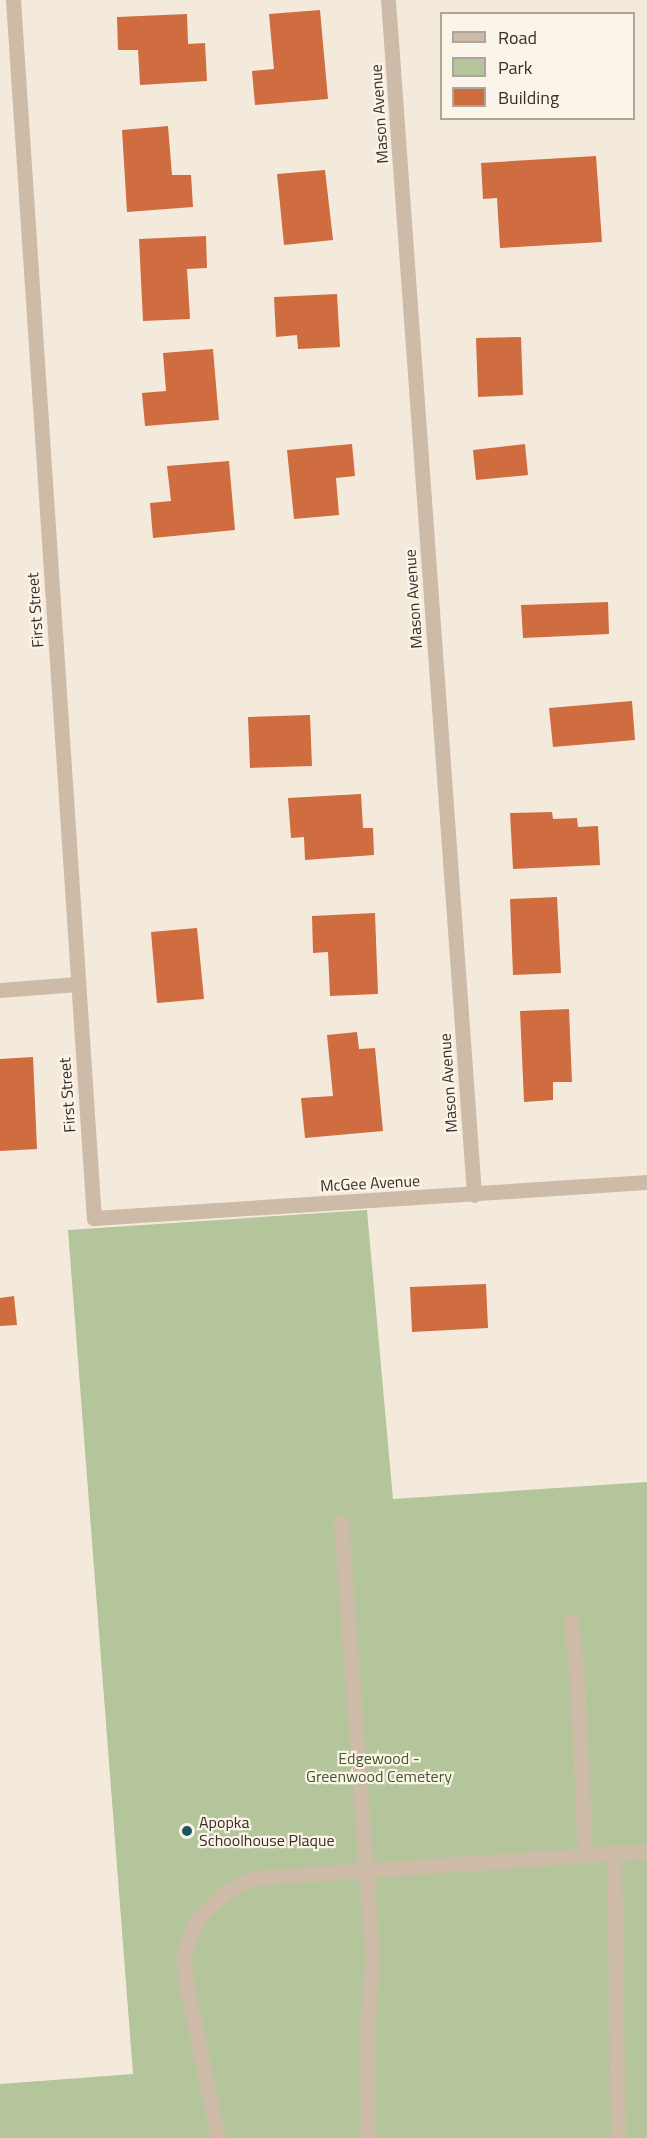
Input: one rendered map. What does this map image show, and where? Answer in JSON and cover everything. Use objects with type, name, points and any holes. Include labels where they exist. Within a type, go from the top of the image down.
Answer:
[{"type":"street","name":"First Street","points":[[13,0],[94,1218]]},
{"type":"street","name":"Mason Avenue","points":[[388,0],[474,1195]]},
{"type":"street","points":[[0,990],[77,984]]},
{"type":"street","name":"McGee Avenue","points":[[94,1218],[647,1182]]},
{"type":"street","points":[[341,1522],[372,1959],[367,2031],[368,2138]]},
{"type":"street","points":[[571,1622],[577,1677],[585,1855]]},
{"type":"street","points":[[218,2138],[186,1984],[184,1954],[196,1920],[226,1892],[252,1878],[647,1851]]},
{"type":"street","points":[[614,1853],[618,2138]]},
{"type":"green space","name":"Edgewood - Greenwood Cemetery","points":[[367,1210],[393,1499],[647,1482],[647,2138],[0,2138],[0,2084],[133,2074],[68,1230]]},
{"type":"building","points":[[320,10],[328,99],[255,105],[252,71],[274,69],[269,14]]},
{"type":"building","points":[[187,14],[188,44],[205,43],[207,81],[140,85],[138,50],[118,50],[117,17]]},
{"type":"building","points":[[168,126],[172,175],[191,175],[193,207],[127,212],[122,130]]},
{"type":"building","points":[[596,156],[602,242],[500,248],[497,198],[483,199],[481,163]]},
{"type":"building","points":[[325,170],[333,240],[284,245],[277,174]]},
{"type":"building","points":[[206,236],[207,268],[187,269],[190,319],[143,321],[139,239]]},
{"type":"building","points":[[337,294],[340,347],[298,349],[297,335],[276,337],[274,297]]},
{"type":"building","points":[[521,337],[523,395],[478,397],[476,338]]},
{"type":"building","points":[[213,349],[219,420],[145,426],[142,393],[166,391],[163,353]]},
{"type":"building","points":[[352,444],[355,476],[336,478],[339,515],[294,519],[287,450]]},
{"type":"building","points":[[525,444],[528,475],[476,480],[473,450]]},
{"type":"building","points":[[229,461],[235,530],[153,538],[150,503],[171,501],[167,466]]},
{"type":"building","points":[[608,602],[609,634],[523,638],[521,605]]},
{"type":"building","points":[[632,701],[635,740],[553,747],[549,708]]},
{"type":"building","points":[[310,715],[312,766],[250,768],[248,717]]},
{"type":"building","points":[[361,794],[363,828],[373,828],[374,855],[305,860],[304,837],[291,838],[288,798]]},
{"type":"building","points":[[552,812],[553,819],[577,818],[578,827],[598,826],[600,865],[513,869],[510,813]]},
{"type":"building","points":[[557,897],[561,973],[513,975],[510,899]]},
{"type":"building","points":[[375,913],[378,994],[330,996],[328,952],[313,953],[312,916]]},
{"type":"building","points":[[197,928],[204,999],[157,1003],[151,932]]},
{"type":"building","points":[[569,1009],[572,1082],[553,1082],[553,1100],[524,1102],[520,1011]]},
{"type":"building","points":[[357,1032],[359,1049],[375,1048],[383,1131],[305,1138],[301,1098],[333,1096],[327,1035]]},
{"type":"building","points":[[33,1057],[37,1149],[0,1151],[0,1059]]},
{"type":"building","points":[[486,1284],[488,1328],[412,1332],[410,1287]]},
{"type":"building","points":[[14,1296],[17,1325],[0,1326],[0,1298]]},
{"type":"place","name":"Apopka Schoolhouse Plaque","points":[[187,1831]]}]
